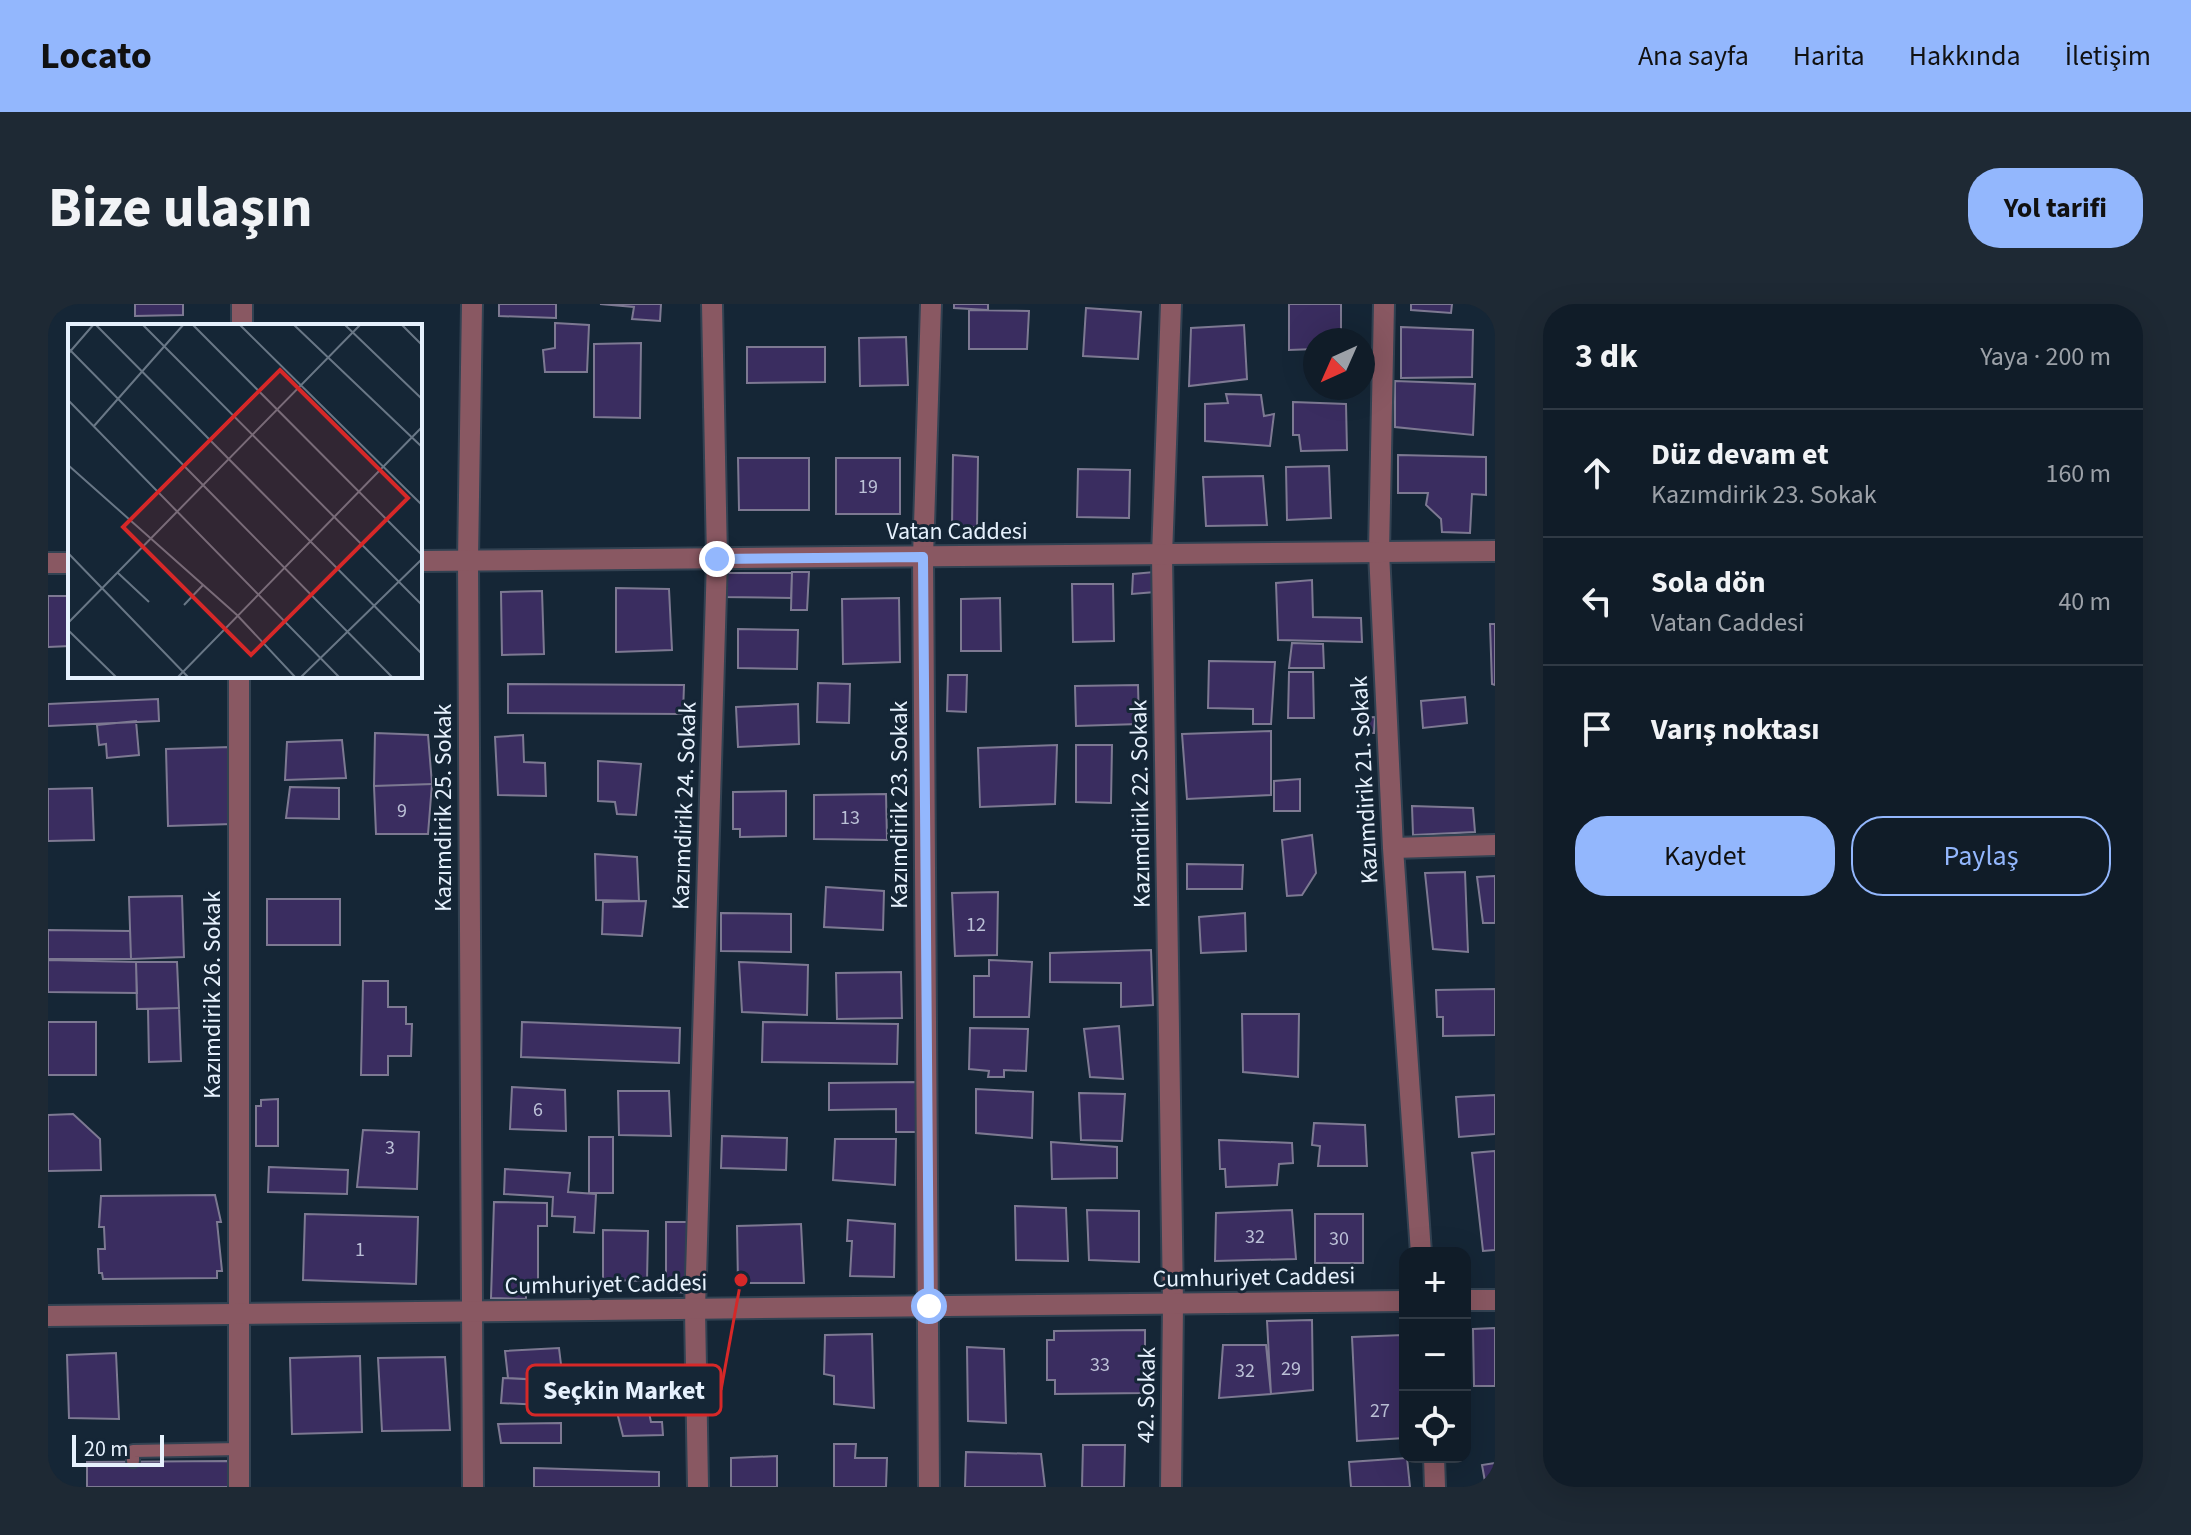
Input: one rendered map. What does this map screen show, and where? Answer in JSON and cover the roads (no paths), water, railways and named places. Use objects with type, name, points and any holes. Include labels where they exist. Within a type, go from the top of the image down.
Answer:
[{"type":"street","name":"Kazımdirik 25. Sokak","points":[[472,304],[468,560],[473,1487]]},
{"type":"street","name":"Kazımdirik 24. Sokak","points":[[698,1487],[695,1309],[717,559],[712,304]]},
{"type":"street","name":"Kazımdirik 23. Sokak","points":[[929,1487],[923,557],[931,304]]},
{"type":"street","name":"Kazımdirik 22. Sokak","points":[[1171,304],[1162,556],[1173,1304]]},
{"type":"street","name":"Kazımdirik 21. Sokak","points":[[1384,304],[1379,552],[1393,848],[1421,1247]]},
{"type":"street","name":"Vatan Caddesi","points":[[422,561],[1495,551]]},
{"type":"street","name":"Kazımdirik 26. Sokak","points":[[239,678],[239,1487]]},
{"type":"street","points":[[1393,848],[1495,845]]},
{"type":"street","points":[[1471,1300],[1495,1300]]},
{"type":"street","name":"Cumhuriyet Caddesi","points":[[48,1316],[1399,1301]]},
{"type":"street","name":"42. Sokak","points":[[1171,1487],[1173,1304]]},
{"type":"street","points":[[1434,1463],[1435,1487]]},
{"type":"lane","points":[[133,1461],[133,1451],[239,1449]]},
{"type":"place","name":"Seçkin Market","points":[[741,1280]]}]
